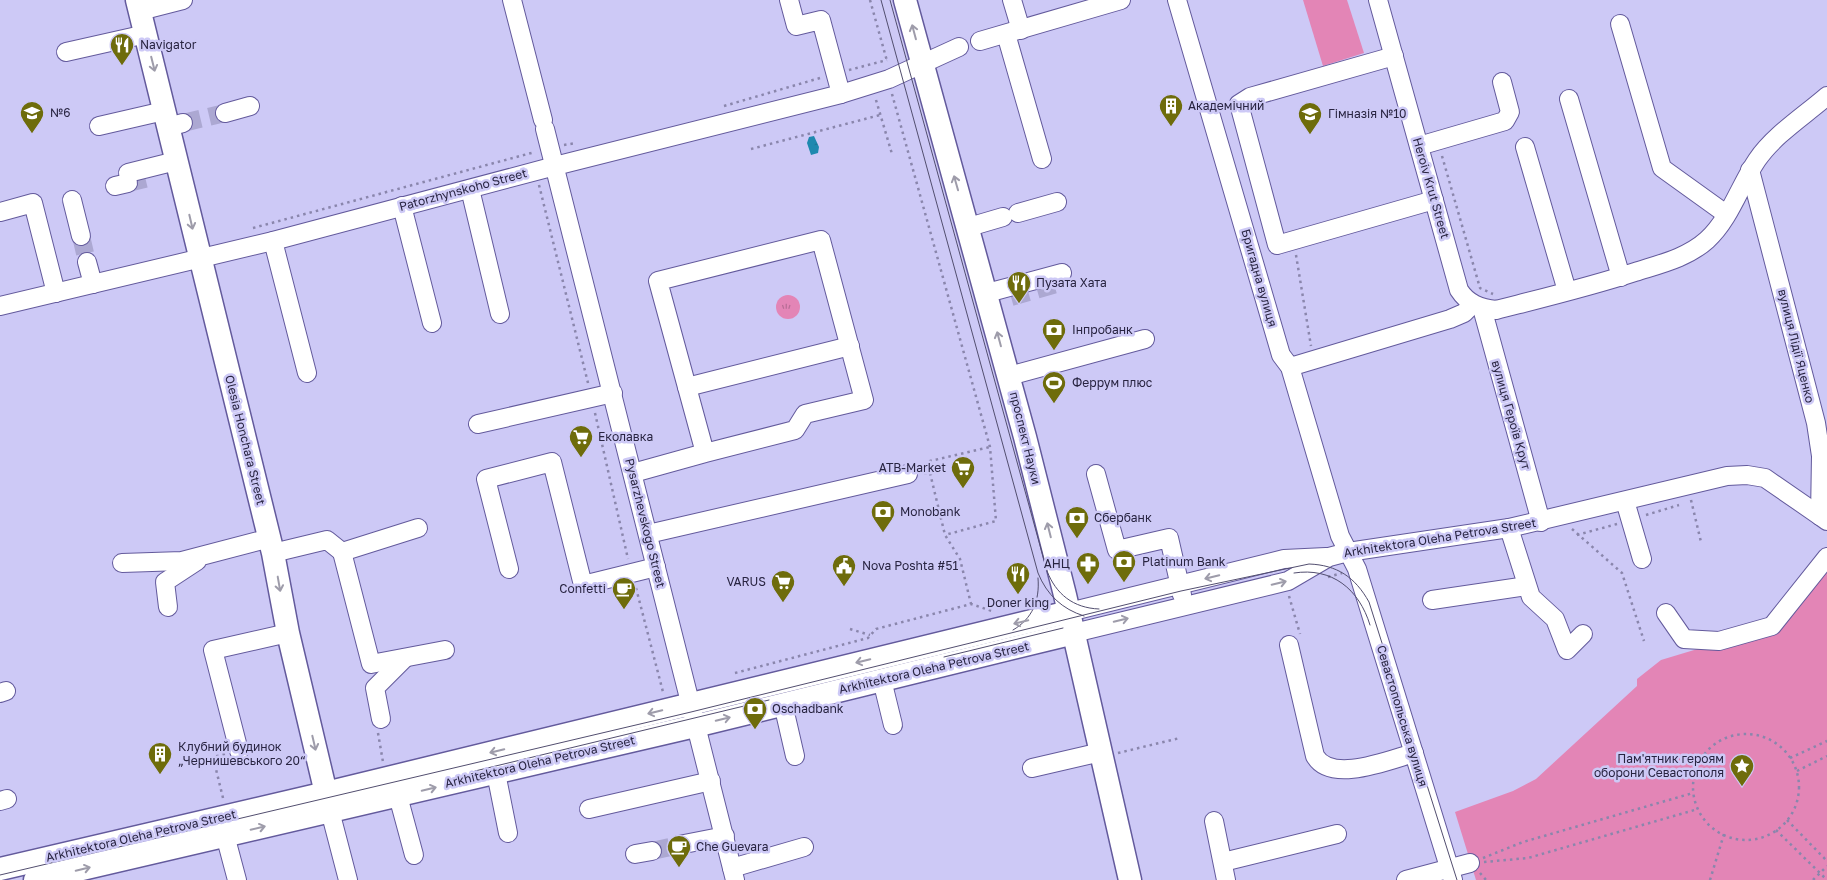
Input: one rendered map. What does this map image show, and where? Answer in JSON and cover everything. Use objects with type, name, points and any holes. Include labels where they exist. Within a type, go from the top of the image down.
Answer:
[{"type":"main road","name":"проспект Науки","points":[[905,0],[1009,376],[1071,622],[1130,880]]},
{"type":"main road","name":"Olesia Honchara Street","points":[[139,6],[172,120],[177,166],[271,545],[288,633],[328,802]]},
{"type":"main road","name":"Arkhitektora Oleha Petrova Street","points":[[392,787],[496,773],[695,726],[882,680],[1071,622]]},
{"type":"main road","name":"Arkhitektora Oleha Petrova Street","points":[[0,869],[226,826],[392,787],[690,704],[1071,622]]},
{"type":"main road","name":"Arkhitektora Oleha Petrova Street","points":[[36,880],[226,826]]},
{"type":"street","points":[[139,6],[183,0]]},
{"type":"street","name":"Pysarzhevskogo Street","points":[[512,0],[734,874]]},
{"type":"street","points":[[789,0],[796,26],[821,20],[841,94]]},
{"type":"street","points":[[1012,0],[1014,32],[1042,158]]},
{"type":"street","points":[[980,41],[1121,0]]},
{"type":"street","name":"Бригадна вулиця","points":[[1177,0],[1281,355],[1290,367],[1340,536],[1348,552]]},
{"type":"street","name":"Heroiv Krut Street","points":[[1378,0],[1459,290],[1464,298],[1484,308]]},
{"type":"street","points":[[1620,24],[1662,168],[1726,214]]},
{"type":"street","points":[[66,52],[146,34]]},
{"type":"street","name":"Patorzhynskoho Street","points":[[0,306],[273,242],[555,166],[889,83],[959,47]]},
{"type":"street","points":[[1394,56],[1250,97],[1238,104],[1278,245],[1434,200]]},
{"type":"street","points":[[1419,146],[1505,121],[1510,112],[1502,82]]},
{"type":"street","points":[[1290,367],[1450,320],[1464,313],[1567,291],[1621,276],[1671,260],[1696,249],[1708,239],[1726,214],[1750,170],[1768,147],[1827,96]]},
{"type":"street","points":[[1569,99],[1621,276]]},
{"type":"street","points":[[225,113],[250,106]]},
{"type":"street","points":[[99,126],[172,120]]},
{"type":"street","points":[[1525,147],[1567,291]]},
{"type":"street","points":[[154,178],[177,166]]},
{"type":"street","points":[[124,181],[177,166]]},
{"type":"street","name":"вулиця Лідії Яценко","points":[[1750,170],[1816,423],[1821,456],[1823,518]]},
{"type":"street","points":[[470,189],[500,314]]},
{"type":"street","points":[[72,200],[81,236]]},
{"type":"street","points":[[969,227],[1057,202]]},
{"type":"street","points":[[0,212],[33,203],[56,293]]},
{"type":"street","points":[[402,206],[432,323]]},
{"type":"street","points":[[632,473],[795,430],[805,414],[864,400],[821,240],[658,281],[705,453]]},
{"type":"street","points":[[273,242],[307,373]]},
{"type":"street","points":[[87,262],[93,284]]},
{"type":"street","points":[[988,298],[1064,279]]},
{"type":"street","points":[[988,298],[1011,297]]},
{"type":"street","name":"вулиця Героїв Крут","points":[[1484,308],[1541,522]]},
{"type":"street","points":[[1009,376],[1145,338]]},
{"type":"street","points":[[687,387],[850,346]]},
{"type":"street","points":[[478,424],[613,393]]},
{"type":"street","points":[[509,569],[486,479],[552,462],[583,585],[656,567]]},
{"type":"street","points":[[648,534],[908,474]]},
{"type":"street","points":[[1096,474],[1117,550],[1169,538],[1184,605]]},
{"type":"street","name":"Arkhitektora Oleha Petrova Street","points":[[1071,622],[1184,605],[1288,581],[1329,557],[1348,552],[1541,522],[1688,484],[1727,476],[1747,475],[1765,478],[1823,518]]},
{"type":"street","points":[[1625,501],[1642,558]]},
{"type":"street","points":[[342,552],[418,528]]},
{"type":"street","points":[[1510,528],[1531,597],[1556,619],[1567,650],[1583,634]]},
{"type":"street","points":[[122,563],[182,561],[208,554],[271,545],[328,540],[342,552],[371,664],[445,650]]},
{"type":"street","name":"Севастопольська вулиця","points":[[1348,552],[1356,569],[1452,874]]},
{"type":"street","points":[[168,607],[165,582],[208,554]]},
{"type":"street","points":[[1071,622],[1180,585],[1284,559],[1329,557]]},
{"type":"street","points":[[1666,614],[1684,639],[1720,641],[1772,626],[1827,557]]},
{"type":"street","points":[[1432,600],[1527,586]]},
{"type":"street","points":[[239,751],[213,650],[288,633]]},
{"type":"street","points":[[1288,645],[1315,756],[1319,763],[1326,768],[1343,771],[1414,754]]},
{"type":"street","points":[[381,719],[375,688],[405,658]]},
{"type":"street","points":[[882,680],[893,726]]},
{"type":"street","points":[[782,704],[795,756]]},
{"type":"street","points":[[1032,768],[1101,755]]},
{"type":"street","points":[[496,773],[508,833]]},
{"type":"street","points":[[590,809],[711,781]]},
{"type":"street","points":[[392,787],[414,855]]},
{"type":"street","name":"Olesia Honchara Street","points":[[328,802],[348,880]]},
{"type":"street","points":[[1214,821],[1226,880]]},
{"type":"street","points":[[226,826],[237,880]]},
{"type":"street","points":[[1223,862],[1338,834]]},
{"type":"street","points":[[679,845],[724,836]]},
{"type":"street","points":[[734,874],[804,847]]},
{"type":"street","points":[[1406,880],[1452,874],[1470,863]]},
{"type":"path","points":[[870,0],[887,60],[889,83],[990,447],[996,520],[945,535]]},
{"type":"path","points":[[874,91],[892,154]]},
{"type":"path","points":[[751,149],[880,115]]},
{"type":"path","points":[[1437,141],[1480,288],[1493,292],[1484,308]]},
{"type":"path","points":[[536,171],[592,398],[632,573],[663,694]]},
{"type":"path","points":[[1294,240],[1315,360]]},
{"type":"path","points":[[971,604],[960,559],[945,535],[930,473],[932,473],[930,461],[990,447]]},
{"type":"path","points":[[908,474],[930,473]]},
{"type":"path","points":[[1688,484],[1701,542]]},
{"type":"path","points":[[1563,517],[1577,535],[1622,573],[1644,642]]},
{"type":"path","points":[[1287,587],[1300,634],[1288,645]]},
{"type":"path","points":[[730,674],[868,638],[876,629],[971,604],[996,613]]},
{"type":"path","points":[[850,629],[870,636]]},
{"type":"path","points":[[381,719],[378,737],[392,787]]},
{"type":"path","points":[[1744,733],[1761,736],[1777,743],[1790,758],[1797,771],[1799,786],[1797,801],[1787,820],[1776,830],[1756,839],[1741,839],[1724,834],[1705,821],[1698,809],[1693,792],[1694,775],[1701,759],[1712,746],[1727,737],[1744,733]]},
{"type":"path","points":[[1101,755],[1180,738]]},
{"type":"path","points":[[1790,758],[1827,741]]},
{"type":"path","points":[[226,826],[213,756],[239,751]]},
{"type":"path","points":[[1797,771],[1827,756]]},
{"type":"path","points":[[1470,863],[1523,842],[1693,792]]},
{"type":"path","points":[[1470,863],[1528,858],[1698,809]]},
{"type":"path","points":[[1787,820],[1827,861]]},
{"type":"path","points":[[1776,830],[1826,880]]},
{"type":"path","points":[[1710,880],[1724,834]]},
{"type":"path","points":[[1813,880],[1827,866]]},
{"type":"green space","points":[[1303,0],[1347,0],[1364,53],[1323,66]]},
{"type":"green space","points":[[788,295],[793,296],[799,302],[799,312],[793,318],[788,319],[783,318],[777,312],[776,307],[777,302],[783,296]]},
{"type":"green space","points":[[1827,566],[1827,880],[1476,880],[1455,812],[1513,791],[1536,779],[1637,686],[1637,679],[1661,660],[1714,644],[1774,633]]},
{"type":"water","points":[[814,136],[819,147],[818,153],[811,155],[807,143],[809,137]]},
{"type":"tunnel","points":[[183,123],[225,113]]},
{"type":"tunnel","points":[[128,183],[153,177]]},
{"type":"tunnel","points":[[81,236],[87,262]]},
{"type":"tunnel","points":[[1011,297],[1060,283]]},
{"type":"tunnel","points":[[652,851],[679,845]]},
{"type":"tram line","points":[[881,0],[1038,573],[1046,588],[1056,600],[1084,616]]},
{"type":"tram line","points":[[890,0],[1047,571],[1055,586],[1073,603],[1099,609]]},
{"type":"tram line","points":[[0,875],[691,712],[1181,591],[1309,564],[1328,567],[1344,574],[1358,586],[1369,602],[1457,880]]},
{"type":"tram line","points":[[1294,573],[1308,572],[1320,574],[1332,577],[1342,583],[1359,601],[1370,625]]},
{"type":"tram line","points":[[1013,630],[1020,626],[1030,615],[1038,594],[1038,578]]},
{"type":"tram line","points":[[944,657],[1063,628]]},
{"type":"tram line","points":[[475,771],[769,700]]},
{"type":"place","name":"Navigator","points":[[122,66]]},
{"type":"place","name":"Академічний","points":[[1171,127]]},
{"type":"place","name":"№6","points":[[32,134]]},
{"type":"place","name":"Гімназія №10","points":[[1310,135]]},
{"type":"place","name":"Пузата Хата","points":[[1019,304]]},
{"type":"place","name":"Інпробанк","points":[[1054,351]]},
{"type":"place","name":"Феррум плюс","points":[[1054,404]]},
{"type":"place","name":"Еколавка","points":[[581,458]]},
{"type":"place","name":"ATB-Market","points":[[963,489]]},
{"type":"place","name":"Monobank","points":[[883,533]]},
{"type":"place","name":"Сбербанк","points":[[1077,539]]},
{"type":"place","name":"Platinum Bank","points":[[1124,583]]},
{"type":"place","name":"АНЦ","points":[[1088,585]]},
{"type":"place","name":"Nova Poshta #51","points":[[844,587]]},
{"type":"place","name":"Doner king","points":[[1018,595]]},
{"type":"place","name":"VARUS","points":[[783,603]]},
{"type":"place","name":"Confetti","points":[[624,610]]},
{"type":"place","name":"Oschadbank","points":[[755,730]]},
{"type":"place","name":"Клубний будинок „Чернишевського 20“","points":[[160,775]]},
{"type":"place","name":"Пам'ятник героям оборони Севастополя","points":[[1742,787]]},
{"type":"place","name":"Che Guevara","points":[[679,868]]}]
